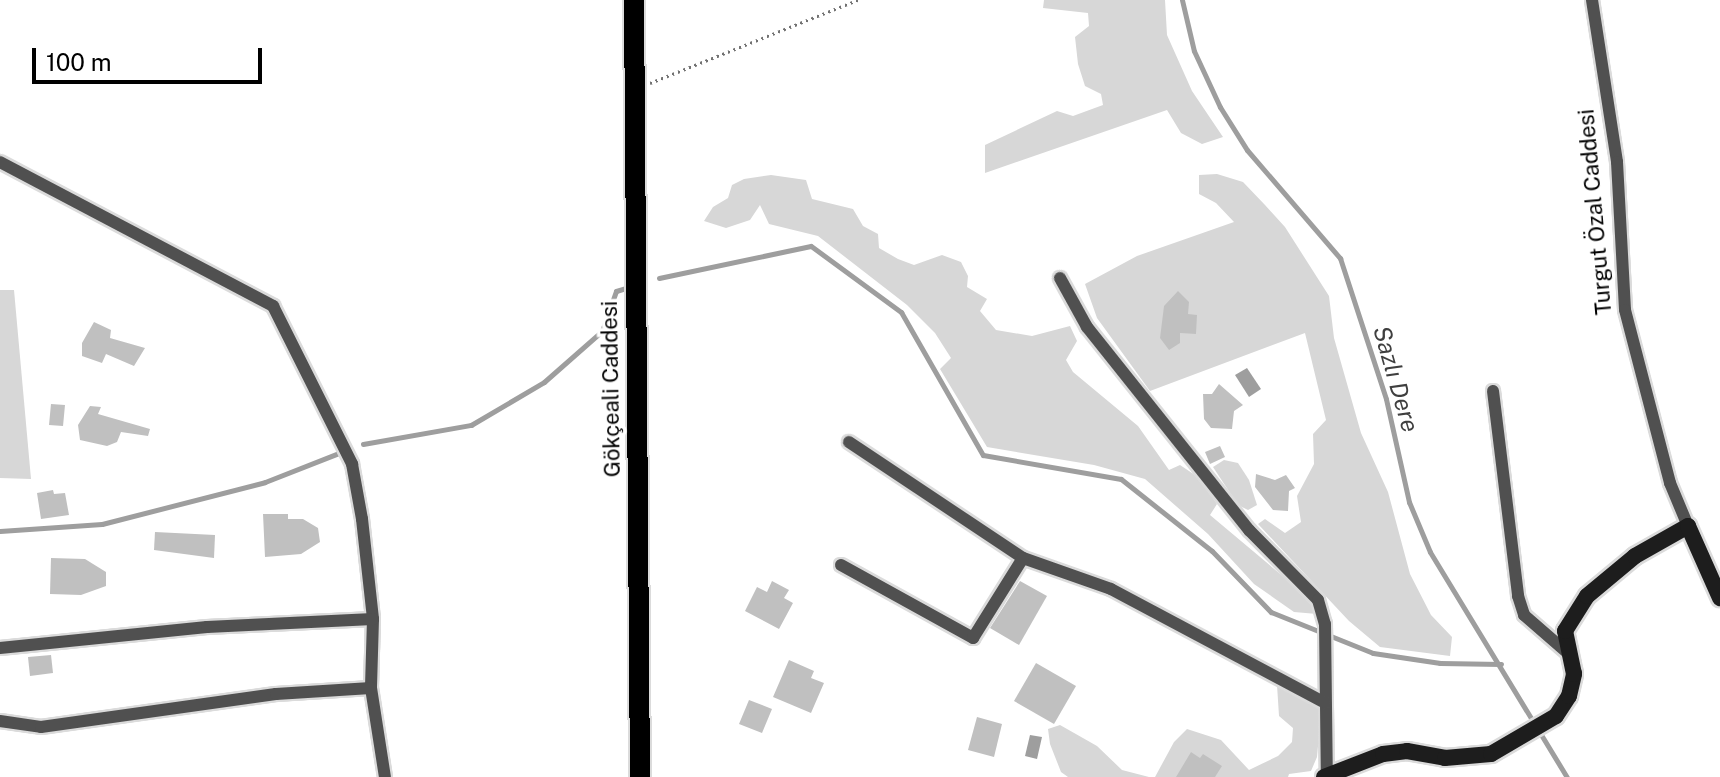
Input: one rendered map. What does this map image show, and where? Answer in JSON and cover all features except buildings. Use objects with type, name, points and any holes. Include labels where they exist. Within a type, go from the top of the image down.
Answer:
[{"type":"main road","name":"Gökçeali Caddesi","points":[[634,0],[640,777]]},
{"type":"street","name":"Turgut Özal Caddesi","points":[[1592,0],[1617,162],[1625,310],[1666,469],[1720,598]]},
{"type":"street","points":[[0,162],[273,306],[352,464],[362,519],[373,619],[371,688],[385,777]]},
{"type":"street","points":[[1060,278],[1087,327],[1249,530],[1318,600],[1325,624],[1326,777],[1383,754],[1407,751],[1445,758],[1491,754],[1556,716],[1569,696],[1574,674],[1565,631],[1587,596],[1635,556],[1688,526]]},
{"type":"street","points":[[1493,391],[1521,606],[1524,615],[1570,655]]},
{"type":"street","points":[[849,442],[1023,558],[1111,589],[1325,703]]},
{"type":"street","points":[[841,565],[973,638],[1023,558]]},
{"type":"street","points":[[0,648],[207,627],[373,619]]},
{"type":"street","points":[[0,721],[41,727],[276,694],[371,688]]},
{"type":"path","points":[[635,89],[858,0]]},
{"type":"shaded area","points":[[1044,0],[1165,0],[1167,35],[1192,91],[1223,137],[1202,144],[1181,133],[1167,110],[985,173],[985,145],[1057,111],[1073,116],[1103,105],[1101,94],[1085,86],[1078,64],[1075,37],[1089,26],[1088,13],[1043,8]]},
{"type":"shaded area","points":[[1217,174],[1243,182],[1265,205],[1285,227],[1329,296],[1334,338],[1361,433],[1388,492],[1410,574],[1431,615],[1452,637],[1450,656],[1380,647],[1349,621],[1258,524],[1265,519],[1285,533],[1301,522],[1297,496],[1314,464],[1313,434],[1326,420],[1305,333],[1150,391],[1097,318],[1085,284],[1137,256],[1234,222],[1216,203],[1199,194],[1199,175]]},
{"type":"shaded area","points":[[771,175],[806,180],[812,199],[853,209],[863,226],[878,234],[879,248],[898,259],[914,265],[942,255],[961,262],[968,276],[967,287],[987,299],[980,311],[996,330],[1032,336],[1070,326],[1077,341],[1066,360],[1073,372],[1138,426],[1169,470],[1180,465],[1198,477],[1217,504],[1210,515],[1310,599],[1317,614],[1294,612],[1254,584],[1208,534],[1145,479],[1094,465],[987,447],[940,369],[951,358],[935,333],[907,305],[818,236],[769,224],[760,205],[750,220],[726,228],[704,221],[713,207],[728,198],[732,185],[744,179]]},
{"type":"shaded area","points":[[0,290],[14,290],[31,479],[0,478]]},
{"type":"shaded area","points":[[1247,368],[1261,389],[1249,397],[1235,375]]},
{"type":"shaded area","points":[[1224,460],[1238,463],[1249,480],[1257,505],[1248,510],[1238,505],[1213,467]]},
{"type":"shaded area","points":[[1277,685],[1310,694],[1321,713],[1317,757],[1311,771],[1289,774],[1288,777],[1155,777],[1174,742],[1187,729],[1221,740],[1249,770],[1278,756],[1292,742],[1293,728],[1279,716]]},
{"type":"shaded area","points":[[1060,725],[1097,746],[1122,770],[1149,777],[1068,777],[1061,772],[1050,744],[1048,729]]},
{"type":"shaded area","points":[[1030,735],[1042,737],[1037,759],[1025,756]]},
{"type":"waterway","name":"Sazlı Dere","points":[[1182,0],[1194,51],[1220,107],[1247,150],[1340,258],[1386,399],[1409,502],[1430,552],[1567,777]]},
{"type":"waterway","points":[[659,278],[811,246],[901,312],[983,455],[1121,479],[1212,551],[1271,612],[1373,653],[1440,663],[1501,664]]},
{"type":"waterway","points":[[363,444],[471,425],[544,382],[602,331],[616,291],[632,286]]},
{"type":"waterway","points":[[0,531],[102,524],[265,482],[339,453]]}]
